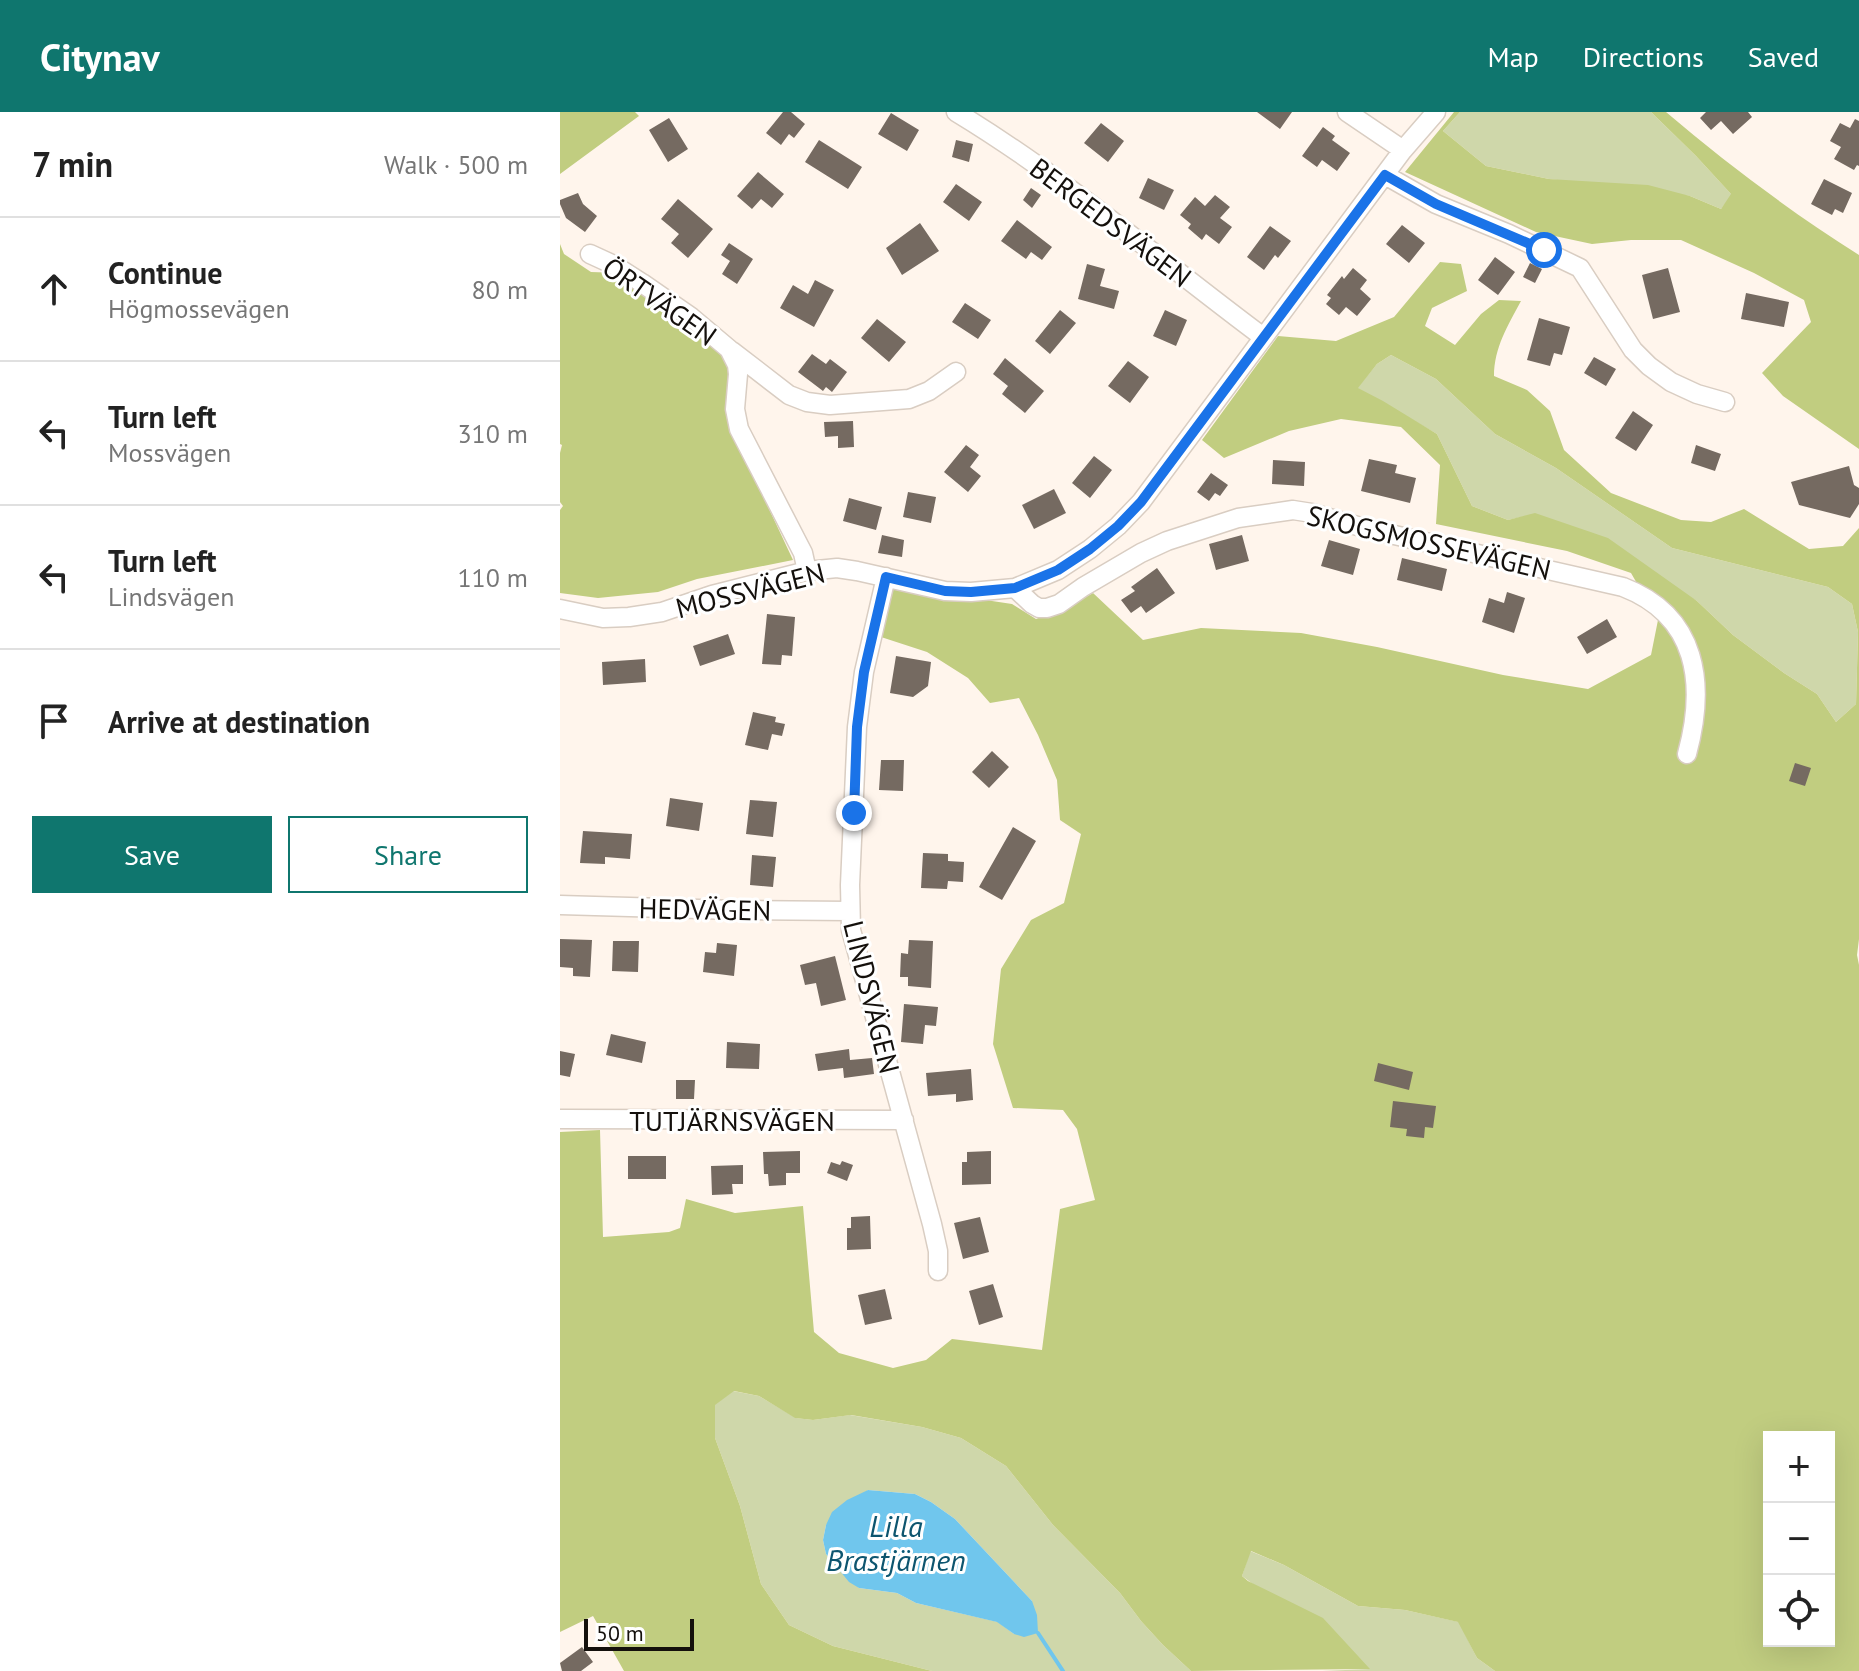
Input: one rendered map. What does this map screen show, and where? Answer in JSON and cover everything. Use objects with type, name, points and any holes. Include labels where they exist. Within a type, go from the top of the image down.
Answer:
[{"type":"street","name":"BERGEDSVÄGEN","points":[[956,112],[1105,214],[1263,337]]},
{"type":"street","points":[[1347,112],[1403,150]]},
{"type":"street","name":"MOSSVÄGEN","points":[[560,609],[603,618],[629,617],[662,612],[712,595],[807,571],[837,568],[945,591],[971,592],[1015,588],[1058,570],[1090,549],[1141,502],[1403,150],[1436,112]]},
{"type":"street","points":[[1385,175],[1436,204],[1580,268],[1633,350],[1649,366],[1671,382],[1725,402]]},
{"type":"street","name":"ÖRTVÄGEN","points":[[590,254],[642,283],[691,317],[729,349],[737,365],[735,409],[739,429],[803,553],[807,571]]},
{"type":"street","points":[[729,349],[789,395],[807,402],[830,405],[909,399],[929,391],[956,372]]},
{"type":"street","name":"SKOGSMOSSEVÄGEN","points":[[1015,588],[1032,604],[1047,608],[1167,541],[1238,518],[1293,510],[1608,583],[1642,594],[1657,605],[1668,615],[1692,657],[1697,697],[1687,754]]},
{"type":"street","name":"LINDSVÄGEN","points":[[886,577],[864,672],[857,727],[851,930],[932,1224],[938,1251],[938,1271]]},
{"type":"street","name":"HEDVÄGEN","points":[[560,905],[850,911]]},
{"type":"street","name":"TUTJÄRNSVÄGEN","points":[[560,1119],[904,1120]]},
{"type":"green space","points":[[560,112],[635,112],[639,116],[560,174]]},
{"type":"green space","points":[[1454,112],[1460,112],[1443,131],[1486,166],[1549,179],[1648,185],[1690,196],[1721,209],[1731,194],[1651,112],[1666,112],[1760,187],[1859,255],[1859,449],[1783,396],[1762,373],[1811,322],[1804,300],[1681,240],[1592,244],[1536,232],[1405,172]]},
{"type":"green space","points":[[1460,112],[1651,112],[1732,195],[1721,209],[1690,196],[1549,179],[1486,166],[1443,131]]},
{"type":"green space","points":[[560,244],[564,254],[591,272],[620,273],[695,325],[723,354],[730,373],[740,447],[793,560],[697,579],[658,592],[598,598],[560,593],[560,510],[563,506],[560,502]]},
{"type":"green space","points":[[1440,262],[1461,264],[1467,291],[1432,308],[1425,326],[1455,345],[1481,314],[1499,300],[1521,301],[1499,346],[1494,376],[1527,390],[1550,411],[1564,450],[1611,493],[1681,520],[1711,522],[1744,509],[1809,549],[1843,546],[1859,528],[1859,1671],[1495,1671],[1477,1658],[1458,1622],[1405,1610],[1358,1606],[1284,1565],[1251,1551],[1242,1576],[1323,1618],[1370,1669],[1191,1671],[1163,1645],[1120,1593],[1053,1525],[1006,1466],[961,1438],[922,1427],[851,1415],[813,1420],[795,1418],[759,1396],[734,1391],[715,1405],[715,1438],[740,1506],[761,1584],[789,1625],[833,1646],[932,1671],[624,1671],[593,1616],[560,1632],[560,1132],[600,1130],[603,1237],[669,1232],[680,1228],[686,1199],[735,1213],[803,1206],[814,1332],[839,1353],[893,1368],[926,1360],[952,1339],[1042,1350],[1060,1209],[1095,1200],[1077,1129],[1063,1110],[1013,1108],[993,1044],[1001,969],[1031,920],[1064,903],[1081,834],[1060,820],[1057,780],[1019,698],[990,703],[968,678],[927,652],[881,637],[892,586],[1012,604],[1036,619],[1093,593],[1143,640],[1201,628],[1301,633],[1503,675],[1588,689],[1651,655],[1658,620],[1631,573],[1567,551],[1436,524],[1440,465],[1401,427],[1341,419],[1289,431],[1224,458],[1202,440],[1278,336],[1336,341],[1394,317]],"holes":[[[1391,355],[1436,379],[1495,434],[1556,468],[1672,548],[1828,587],[1852,604],[1858,632],[1856,704],[1836,722],[1817,694],[1733,635],[1697,601],[1608,538],[1535,513],[1508,520],[1472,506],[1437,434],[1358,388],[1377,364]]]},
{"type":"green space","points":[[1391,355],[1436,379],[1495,434],[1556,468],[1672,548],[1828,587],[1852,604],[1858,632],[1856,704],[1836,722],[1817,694],[1733,635],[1697,601],[1535,514],[1508,520],[1472,506],[1437,434],[1357,388],[1377,364]]},
{"type":"green space","points":[[733,1391],[759,1396],[796,1418],[813,1420],[850,1415],[922,1427],[961,1438],[1006,1466],[1053,1525],[1120,1593],[1163,1645],[1191,1671],[932,1671],[833,1646],[789,1625],[761,1584],[740,1506],[715,1438],[714,1405]],"holes":[[[868,1490],[915,1494],[955,1519],[1032,1601],[1014,1634],[998,1622],[916,1603],[897,1593],[859,1588],[826,1554],[823,1540],[826,1525]]]},
{"type":"green space","points":[[1250,1551],[1284,1565],[1358,1606],[1405,1610],[1459,1622],[1477,1658],[1495,1671],[1322,1671],[1369,1669],[1242,1576]]},
{"type":"water","name":"Lilla Brastjärnen","points":[[868,1490],[915,1494],[955,1519],[1032,1601],[1038,1633],[1024,1637],[997,1622],[916,1603],[897,1593],[859,1588],[849,1582],[826,1554],[823,1540],[826,1525],[832,1512],[847,1500]]},
{"type":"building","points":[[783,112],[791,112],[805,124],[794,138],[789,134],[781,145],[766,133]]},
{"type":"building","points":[[1257,112],[1292,112],[1280,129]]},
{"type":"building","points":[[1706,112],[1748,112],[1752,117],[1733,134],[1721,121],[1711,130],[1700,118]]},
{"type":"building","points":[[891,113],[919,130],[907,151],[878,134]]},
{"type":"building","points":[[669,118],[688,149],[668,162],[649,130]]},
{"type":"building","points":[[1855,119],[1859,121],[1859,166],[1854,170],[1834,159],[1841,147],[1830,141],[1840,123],[1850,128]]},
{"type":"building","points":[[1101,123],[1124,141],[1108,162],[1084,143]]},
{"type":"building","points":[[1323,127],[1335,136],[1332,140],[1350,153],[1337,171],[1322,160],[1317,167],[1302,156]]},
{"type":"building","points":[[819,140],[862,167],[848,189],[805,162]]},
{"type":"building","points":[[956,140],[973,144],[969,162],[952,157]]},
{"type":"building","points":[[758,172],[784,194],[772,208],[761,199],[752,209],[737,196]]},
{"type":"building","points":[[1148,178],[1174,190],[1164,210],[1139,198]]},
{"type":"building","points":[[1824,179],[1852,193],[1843,213],[1835,209],[1832,215],[1811,204]]},
{"type":"building","points":[[956,184],[982,202],[969,221],[943,202]]},
{"type":"building","points":[[1031,188],[1041,195],[1032,208],[1023,200]]},
{"type":"building","points":[[578,193],[583,204],[597,216],[585,232],[566,218],[560,204],[560,200]]},
{"type":"building","points":[[1215,195],[1230,207],[1220,218],[1232,227],[1219,244],[1206,234],[1202,240],[1188,228],[1191,224],[1180,215],[1195,197],[1205,206]]},
{"type":"building","points":[[678,199],[713,229],[688,258],[671,243],[679,234],[661,219]]},
{"type":"building","points":[[1017,220],[1052,247],[1042,260],[1031,252],[1026,259],[1001,241]]},
{"type":"building","points":[[920,223],[939,251],[902,275],[886,248]]},
{"type":"building","points":[[1402,225],[1425,243],[1409,263],[1386,244]]},
{"type":"building","points":[[1270,226],[1291,241],[1264,270],[1247,257]]},
{"type":"building","points":[[729,243],[753,259],[737,284],[722,274],[730,261],[721,255]]},
{"type":"building","points":[[1495,257],[1515,272],[1498,295],[1478,280]]},
{"type":"building","points":[[1530,263],[1542,269],[1535,283],[1523,277]]},
{"type":"building","points":[[1087,264],[1105,269],[1100,286],[1119,291],[1114,309],[1078,299]]},
{"type":"building","points":[[1353,268],[1367,280],[1360,289],[1371,299],[1357,316],[1346,307],[1339,315],[1326,304],[1331,298],[1327,295]]},
{"type":"building","points":[[1668,268],[1680,312],[1653,319],[1642,275]]},
{"type":"building","points":[[815,280],[834,290],[814,327],[780,308],[793,285],[808,294]]},
{"type":"building","points":[[1746,293],[1789,302],[1784,327],[1741,319]]},
{"type":"building","points":[[965,303],[991,320],[978,339],[952,322]]},
{"type":"building","points":[[1060,310],[1076,323],[1050,354],[1035,341]]},
{"type":"building","points":[[1165,310],[1187,320],[1176,346],[1153,336]]},
{"type":"building","points":[[1539,318],[1570,327],[1562,355],[1554,353],[1550,366],[1527,360]]},
{"type":"building","points":[[877,319],[906,342],[889,362],[861,338]]},
{"type":"building","points":[[812,354],[826,364],[830,359],[847,372],[832,392],[826,387],[823,391],[798,372]]},
{"type":"building","points":[[1594,357],[1616,369],[1606,386],[1584,373]]},
{"type":"building","points":[[1005,358],[1044,391],[1025,413],[1002,394],[1008,386],[993,374]]},
{"type":"building","points":[[1128,361],[1149,377],[1130,403],[1108,386]]},
{"type":"building","points":[[1633,411],[1653,425],[1636,451],[1615,438]]},
{"type":"building","points":[[853,421],[854,447],[838,448],[838,436],[825,437],[824,422]]},
{"type":"building","points":[[966,445],[979,455],[970,467],[981,476],[968,492],[944,472]]},
{"type":"building","points":[[1696,445],[1721,454],[1715,471],[1691,463]]},
{"type":"building","points":[[1094,456],[1112,470],[1090,498],[1072,483]]},
{"type":"building","points":[[1369,459],[1397,465],[1395,473],[1416,478],[1410,503],[1361,491]]},
{"type":"building","points":[[1273,460],[1305,462],[1304,486],[1272,484]]},
{"type":"building","points":[[1849,466],[1854,485],[1859,488],[1859,504],[1850,518],[1799,505],[1791,482]]},
{"type":"building","points":[[1211,473],[1228,485],[1220,496],[1215,493],[1209,501],[1197,492]]},
{"type":"building","points":[[1054,489],[1066,513],[1034,529],[1022,505]]},
{"type":"building","points":[[908,492],[936,497],[931,523],[903,517]]},
{"type":"building","points":[[849,498],[882,507],[876,530],[843,521]]},
{"type":"building","points":[[882,535],[904,540],[902,557],[878,553]]},
{"type":"building","points":[[1242,535],[1249,561],[1216,570],[1209,544]]},
{"type":"building","points":[[1329,540],[1360,549],[1353,575],[1321,566]]},
{"type":"building","points":[[1402,558],[1447,569],[1442,591],[1397,580]]},
{"type":"building","points":[[1157,568],[1175,593],[1146,613],[1141,606],[1131,613],[1121,600],[1135,591],[1131,587]]},
{"type":"building","points":[[1507,592],[1525,598],[1514,633],[1482,622],[1489,598],[1504,603]]},
{"type":"building","points":[[767,614],[795,617],[792,656],[782,655],[781,665],[762,664]]},
{"type":"building","points":[[1607,619],[1617,637],[1587,654],[1577,637]]},
{"type":"building","points":[[728,634],[735,654],[700,666],[693,646]]},
{"type":"building","points":[[896,656],[931,662],[928,686],[913,697],[890,693]]},
{"type":"building","points":[[645,659],[646,682],[603,685],[602,662]]},
{"type":"building","points":[[753,712],[776,717],[775,722],[785,724],[782,736],[772,734],[768,750],[745,745]]},
{"type":"building","points":[[992,751],[1009,767],[989,788],[972,772]]},
{"type":"building","points":[[881,760],[904,760],[903,791],[879,790]]},
{"type":"building","points":[[1795,763],[1811,768],[1805,786],[1789,781]]},
{"type":"building","points":[[670,798],[703,803],[699,831],[666,826]]},
{"type":"building","points":[[750,800],[777,802],[773,837],[746,834]]},
{"type":"building","points":[[1013,827],[1036,841],[1002,900],[979,887]]},
{"type":"building","points":[[583,831],[632,834],[630,859],[605,857],[605,864],[580,863]]},
{"type":"building","points":[[923,853],[948,854],[948,861],[964,862],[963,882],[948,881],[947,889],[921,888]]},
{"type":"building","points":[[752,855],[776,857],[773,887],[750,885]]},
{"type":"building","points":[[560,939],[592,940],[590,977],[573,976],[573,968],[560,967]]},
{"type":"building","points":[[909,940],[933,941],[931,988],[908,986],[908,977],[900,977],[901,953],[908,954]]},
{"type":"building","points":[[613,941],[639,941],[638,972],[612,971]]},
{"type":"building","points":[[717,943],[737,945],[734,976],[703,972],[705,952],[716,953]]},
{"type":"building","points":[[835,956],[846,1000],[821,1006],[816,983],[805,985],[800,965]]},
{"type":"building","points":[[904,1004],[938,1007],[936,1026],[925,1025],[923,1044],[901,1042]]},
{"type":"building","points":[[611,1034],[646,1042],[642,1063],[606,1055]]},
{"type":"building","points":[[727,1042],[760,1044],[759,1069],[726,1068]]},
{"type":"building","points":[[849,1049],[850,1060],[872,1058],[874,1074],[844,1078],[843,1068],[818,1071],[815,1054]]},
{"type":"building","points":[[560,1051],[575,1054],[570,1077],[560,1075]]},
{"type":"building","points":[[1378,1063],[1413,1072],[1409,1090],[1374,1081]]},
{"type":"building","points":[[971,1069],[973,1100],[956,1102],[956,1094],[928,1096],[926,1073]]},
{"type":"building","points":[[676,1080],[695,1080],[694,1099],[676,1099]]},
{"type":"building","points":[[1393,1101],[1436,1106],[1433,1128],[1425,1127],[1424,1138],[1406,1136],[1407,1129],[1390,1127]]},
{"type":"building","points":[[800,1151],[800,1173],[786,1173],[786,1185],[769,1186],[768,1174],[764,1174],[763,1152]]},
{"type":"building","points":[[991,1151],[991,1184],[962,1185],[962,1162],[967,1162],[967,1152]]},
{"type":"building","points":[[628,1156],[666,1156],[666,1179],[628,1179]]},
{"type":"building","points":[[842,1161],[853,1165],[847,1181],[827,1173],[831,1162],[840,1165]]},
{"type":"building","points":[[743,1165],[743,1184],[732,1184],[733,1194],[712,1195],[711,1166]]},
{"type":"building","points":[[870,1216],[871,1249],[847,1250],[847,1228],[851,1228],[851,1217]]},
{"type":"building","points":[[980,1217],[989,1252],[963,1259],[954,1223]]},
{"type":"building","points":[[993,1284],[1003,1317],[979,1325],[969,1291]]},
{"type":"building","points":[[885,1289],[892,1319],[865,1325],[858,1295]]},
{"type":"building","points":[[582,1647],[593,1662],[581,1671],[562,1671],[560,1663]]},
{"type":"waterway","points":[[1038,1633],[1063,1671]]},
{"type":"route","points":[[854,813],[857,727],[864,672],[886,577],[945,591],[995,591],[1015,588],[1058,570],[1090,549],[1141,502],[1385,175],[1436,204],[1544,250]]}]
